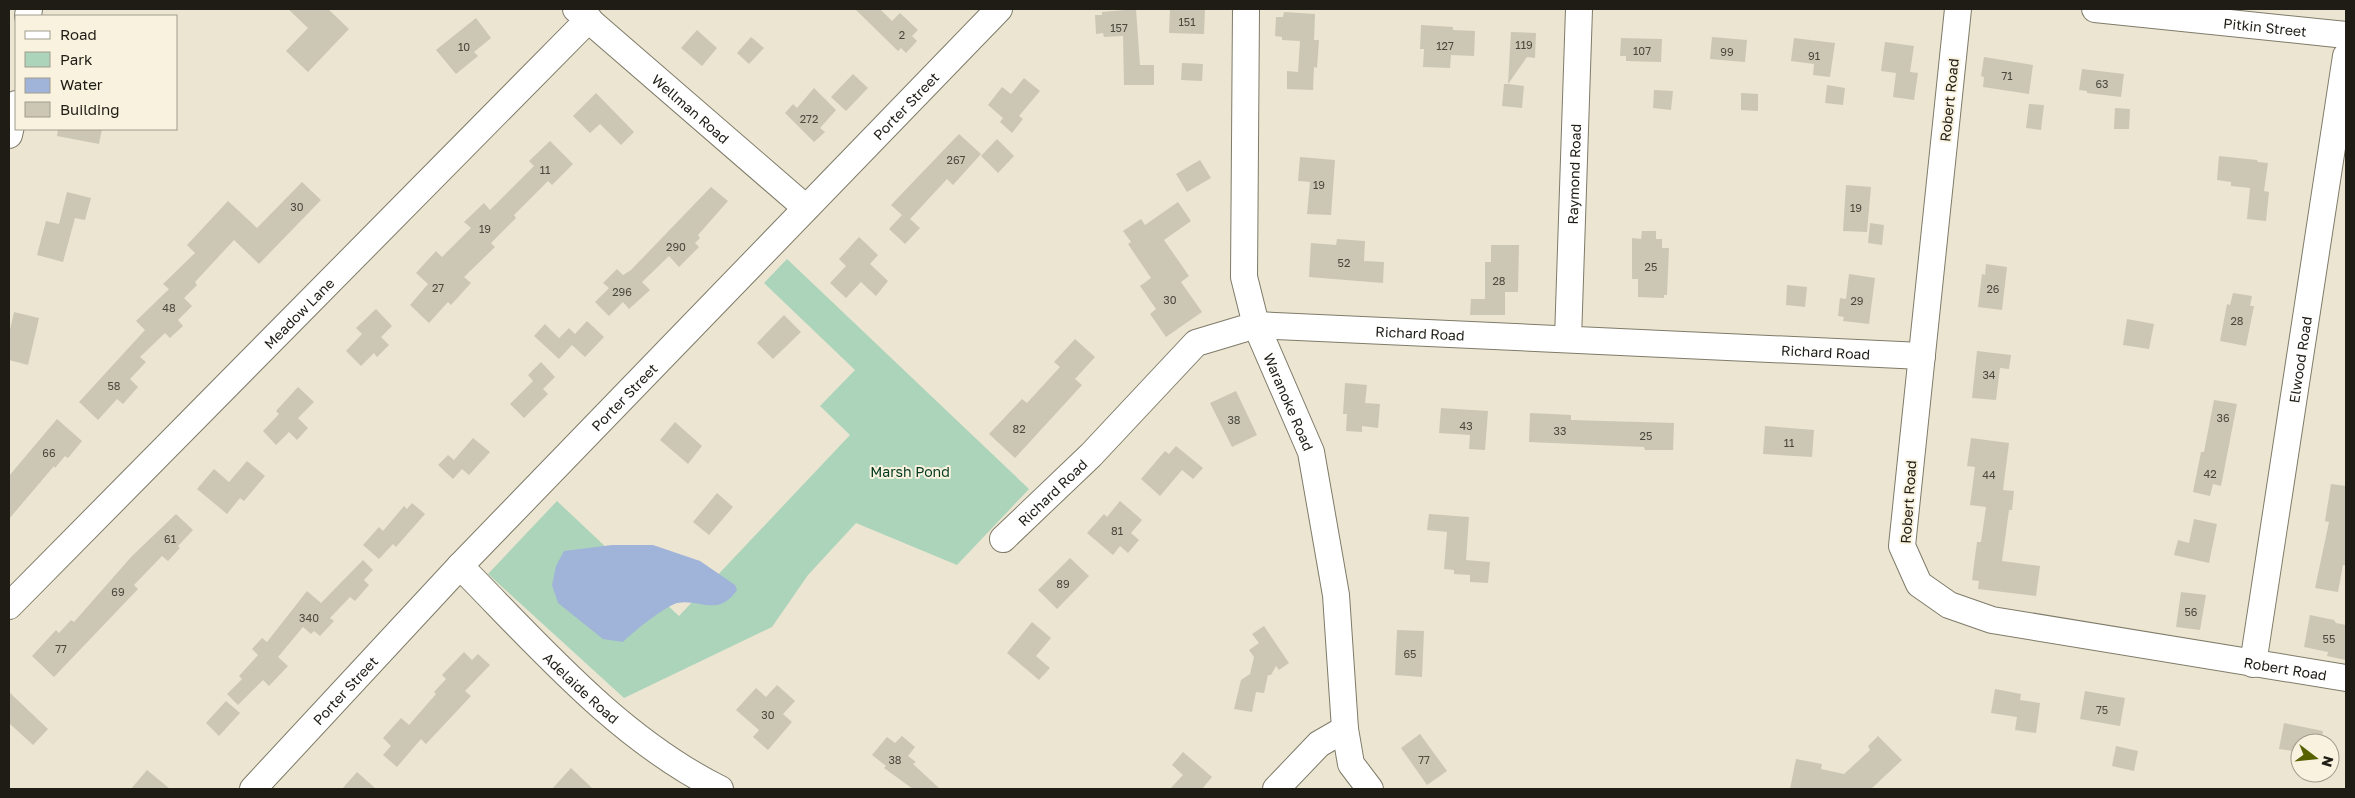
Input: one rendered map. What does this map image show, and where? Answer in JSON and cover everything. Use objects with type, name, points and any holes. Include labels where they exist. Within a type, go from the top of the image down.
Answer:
[{"type":"street","name":"Waranoke Road","points":[[1246,9],[1244,277],[1256,325],[1311,452],[1336,595],[1345,729],[1351,764],[1370,789]]},
{"type":"street","name":"Raymond Road","points":[[1568,339],[1579,9]]},
{"type":"street","name":"Robert Road","points":[[1958,9],[1902,546],[1919,584],[1949,605],[1992,620],[2346,678]]},
{"type":"street","name":"Pitkin Street","points":[[2095,9],[2346,35]]},
{"type":"street","name":"Porter Street","points":[[253,789],[460,566],[806,208],[986,13]]},
{"type":"street","name":"Wellman Road","points":[[582,14],[806,208]]},
{"type":"street","name":"Meadow Lane","points":[[9,606],[582,14]]},
{"type":"street","name":"Elwood Road","points":[[2253,664],[2346,56]]},
{"type":"street","points":[[9,135],[15,108]]},
{"type":"street","name":"Richard Road","points":[[1003,539],[1091,454],[1196,344],[1256,325],[1922,356]]},
{"type":"street","name":"Adelaide Road","points":[[460,566],[575,682],[626,726],[701,780],[720,789]]},
{"type":"street","points":[[1276,789],[1319,744],[1345,729]]},
{"type":"green space","name":"Marsh Pond","points":[[787,259],[1029,489],[957,565],[856,523],[808,575],[772,627],[624,698],[488,574],[557,501],[679,616],[850,435],[820,406],[855,370],[764,283]]},
{"type":"water","points":[[612,545],[653,545],[700,561],[735,585],[737,590],[723,603],[715,605],[685,602],[671,605],[649,620],[623,642],[603,639],[558,603],[552,585],[556,566],[564,551]]},
{"type":"building","points":[[288,9],[328,9],[349,29],[308,72],[286,51],[308,28]]},
{"type":"building","points":[[855,9],[880,9],[892,21],[900,13],[918,30],[912,36],[917,41],[906,53],[901,48],[898,51]]},
{"type":"building","points":[[1136,9],[1140,65],[1154,65],[1154,85],[1124,85],[1123,36],[1104,37],[1103,33],[1096,34],[1095,15],[1102,15],[1102,12]]},
{"type":"building","points":[[1170,9],[1205,9],[1204,34],[1169,33]]},
{"type":"building","points":[[1284,12],[1315,14],[1314,40],[1319,40],[1317,68],[1314,67],[1313,90],[1287,89],[1287,71],[1298,72],[1300,41],[1282,40],[1282,37],[1275,36],[1276,17],[1283,17]]},
{"type":"building","points":[[476,18],[491,38],[474,52],[478,56],[456,74],[436,50]]},
{"type":"building","points":[[1421,25],[1453,27],[1453,30],[1475,31],[1474,56],[1451,55],[1450,68],[1423,67],[1424,49],[1420,49]]},
{"type":"building","points":[[697,30],[717,48],[702,66],[681,48]]},
{"type":"building","points":[[1511,32],[1536,33],[1535,58],[1527,57],[1508,84]]},
{"type":"building","points":[[751,37],[764,48],[749,64],[737,53]]},
{"type":"building","points":[[1712,37],[1747,40],[1745,62],[1710,59]]},
{"type":"building","points":[[1621,38],[1662,39],[1661,62],[1626,61],[1626,56],[1620,56]]},
{"type":"building","points":[[1794,38],[1835,43],[1830,77],[1813,75],[1814,64],[1791,61]]},
{"type":"building","points":[[1885,42],[1914,46],[1910,72],[1918,73],[1914,100],[1893,97],[1896,73],[1881,71]]},
{"type":"building","points":[[1984,57],[2033,65],[2029,94],[1983,87],[1984,77],[1981,76]]},
{"type":"building","points":[[1182,63],[1203,64],[1202,81],[1181,80]]},
{"type":"building","points":[[2082,69],[2124,74],[2121,97],[2087,93],[2087,91],[2079,90]]},
{"type":"building","points":[[853,74],[868,88],[846,111],[831,97]]},
{"type":"building","points":[[1024,78],[1040,91],[1019,116],[1023,119],[1012,133],[1000,122],[1003,118],[988,105],[1002,87],[1011,94]]},
{"type":"building","points":[[1504,84],[1524,86],[1522,108],[1502,106]]},
{"type":"building","points":[[1827,85],[1845,88],[1843,105],[1825,103]]},
{"type":"building","points":[[814,88],[836,110],[820,128],[825,132],[814,142],[785,113],[793,104],[797,108]]},
{"type":"building","points":[[1654,90],[1673,91],[1671,110],[1653,108]]},
{"type":"building","points":[[596,93],[634,132],[621,145],[600,124],[590,133],[573,116]]},
{"type":"building","points":[[1741,93],[1758,94],[1758,111],[1741,110]]},
{"type":"building","points":[[2029,104],[2044,105],[2041,130],[2026,128]]},
{"type":"building","points":[[2115,108],[2130,109],[2129,129],[2114,129]]},
{"type":"building","points":[[58,130],[102,130],[99,144],[57,136]]},
{"type":"building","points":[[959,134],[981,154],[953,185],[947,179],[910,219],[920,228],[905,244],[889,229],[902,215],[891,205]]},
{"type":"building","points":[[997,139],[1014,156],[998,173],[981,156]]},
{"type":"building","points":[[550,141],[573,164],[552,185],[548,181],[514,215],[516,218],[491,243],[495,247],[464,277],[471,283],[451,305],[448,302],[429,323],[410,305],[428,284],[416,273],[436,251],[442,257],[471,228],[464,222],[484,203],[490,210],[534,166],[529,161]]},
{"type":"building","points":[[2219,156],[2268,163],[2264,191],[2269,192],[2266,221],[2247,219],[2250,188],[2231,186],[2231,182],[2217,180]]},
{"type":"building","points":[[1300,157],[1335,160],[1331,215],[1307,214],[1310,182],[1298,181]]},
{"type":"building","points":[[1200,160],[1211,178],[1187,192],[1176,174]]},
{"type":"building","points":[[302,182],[321,200],[259,264],[234,240],[195,282],[197,285],[184,298],[192,306],[178,320],[183,326],[170,338],[165,333],[140,357],[146,362],[130,379],[138,387],[123,404],[117,399],[98,420],[79,402],[145,330],[136,321],[169,289],[163,284],[195,253],[187,245],[228,201],[257,228]]},
{"type":"building","points":[[1846,185],[1871,187],[1867,232],[1843,231]]},
{"type":"building","points":[[711,187],[728,201],[698,235],[700,238],[695,243],[699,247],[679,267],[669,256],[642,282],[650,290],[629,309],[623,302],[609,316],[595,302],[609,288],[603,283],[617,269],[623,275],[631,270]]},
{"type":"building","points":[[67,192],[91,198],[85,220],[75,218],[63,262],[37,255],[46,221],[59,224]]},
{"type":"building","points":[[1178,202],[1191,221],[1164,240],[1189,276],[1181,282],[1202,312],[1166,337],[1150,314],[1156,309],[1140,286],[1151,278],[1128,244],[1131,242],[1123,231],[1141,219],[1145,225]]},
{"type":"building","points":[[1870,223],[1884,225],[1882,245],[1868,243]]},
{"type":"building","points":[[1642,231],[1656,231],[1656,239],[1662,239],[1662,248],[1669,248],[1667,295],[1664,295],[1664,298],[1638,297],[1638,279],[1632,279],[1632,238],[1641,239]]},
{"type":"building","points":[[859,237],[878,255],[870,264],[888,281],[876,296],[861,282],[846,298],[830,283],[846,266],[839,259]]},
{"type":"building","points":[[1337,239],[1365,241],[1364,261],[1384,262],[1383,283],[1309,277],[1311,243],[1336,245]]},
{"type":"building","points":[[1491,245],[1519,245],[1518,292],[1505,292],[1505,315],[1470,315],[1471,299],[1485,299],[1485,262],[1491,262]]},
{"type":"building","points":[[1986,264],[2007,267],[2002,310],[1978,307],[1982,274],[1985,275]]},
{"type":"building","points":[[1849,274],[1875,278],[1869,324],[1843,321],[1844,317],[1838,316],[1840,298],[1846,299]]},
{"type":"building","points":[[1787,285],[1807,287],[1805,307],[1786,305]]},
{"type":"building","points":[[2233,293],[2252,296],[2250,306],[2254,306],[2246,346],[2220,341],[2227,304],[2230,305]]},
{"type":"building","points":[[376,309],[392,326],[381,337],[389,345],[377,357],[374,353],[361,366],[346,351],[362,334],[356,328]]},
{"type":"building","points":[[14,312],[39,318],[28,365],[9,360],[9,334]]},
{"type":"building","points":[[784,315],[801,332],[773,359],[757,343]]},
{"type":"building","points":[[2127,319],[2154,324],[2149,349],[2123,345]]},
{"type":"building","points":[[587,321],[604,337],[585,357],[572,345],[559,359],[534,336],[545,324],[559,338],[569,328],[575,334]]},
{"type":"building","points":[[1075,339],[1095,357],[1075,379],[1082,385],[1015,458],[989,434],[1022,399],[1027,403],[1060,367],[1054,362]]},
{"type":"building","points":[[1977,351],[2011,355],[2009,369],[2000,368],[1996,400],[1972,398]]},
{"type":"building","points":[[541,362],[555,377],[543,389],[548,394],[524,418],[510,404],[533,381],[528,375]]},
{"type":"building","points":[[1345,383],[1367,385],[1365,403],[1380,404],[1378,428],[1362,426],[1362,432],[1346,431],[1347,414],[1343,414]]},
{"type":"building","points":[[298,387],[314,402],[298,418],[308,428],[297,440],[289,432],[276,445],[263,431],[279,414],[276,411]]},
{"type":"building","points":[[1236,391],[1257,435],[1232,447],[1210,403]]},
{"type":"building","points":[[2214,400],[2237,404],[2221,486],[2213,484],[2210,496],[2193,492],[2201,452],[2204,452]]},
{"type":"building","points":[[1441,408],[1488,411],[1485,450],[1469,449],[1470,435],[1439,433]]},
{"type":"building","points":[[1530,413],[1571,415],[1571,420],[1674,423],[1673,450],[1645,450],[1644,447],[1529,442]]},
{"type":"building","points":[[57,419],[82,441],[68,458],[65,456],[55,468],[54,466],[9,519],[9,476]]},
{"type":"building","points":[[675,422],[702,446],[688,464],[660,440]]},
{"type":"building","points":[[1765,426],[1814,430],[1812,457],[1763,454]]},
{"type":"building","points":[[473,438],[490,452],[469,475],[462,469],[453,479],[438,465],[448,455],[454,460]]},
{"type":"building","points":[[1971,438],[2009,443],[2003,490],[2014,491],[2012,510],[2009,510],[2002,561],[2040,566],[2036,596],[1978,589],[1979,581],[1972,580],[1977,542],[1981,542],[1986,507],[1970,505],[1975,467],[1967,466]]},
{"type":"building","points":[[1176,446],[1203,468],[1193,479],[1182,470],[1160,496],[1141,479],[1165,451],[1169,454]]},
{"type":"building","points":[[247,461],[265,476],[244,501],[240,498],[227,514],[197,489],[214,469],[229,482]]},
{"type":"building","points":[[2331,484],[2346,486],[2346,565],[2343,565],[2338,592],[2315,588],[2329,522],[2325,521]]},
{"type":"building","points":[[717,493],[733,507],[709,535],[693,522]]},
{"type":"building","points":[[1120,501],[1142,520],[1131,533],[1139,540],[1128,553],[1120,546],[1113,555],[1087,533],[1104,514],[1107,517]]},
{"type":"building","points":[[412,503],[425,514],[396,547],[393,544],[379,559],[363,545],[379,527],[383,531],[404,506],[407,509]]},
{"type":"building","points":[[176,514],[193,530],[178,546],[180,548],[168,561],[162,556],[134,585],[138,589],[54,677],[32,656],[56,630],[59,633],[71,620],[74,622],[132,556]]},
{"type":"building","points":[[1429,514],[1469,517],[1466,560],[1490,562],[1488,583],[1470,582],[1470,575],[1454,574],[1454,570],[1444,569],[1447,532],[1427,530]]},
{"type":"building","points":[[2194,519],[2217,524],[2209,563],[2174,555],[2178,540],[2189,543]]},
{"type":"building","points":[[1070,558],[1089,576],[1057,609],[1038,590]]},
{"type":"building","points":[[363,560],[373,570],[364,580],[369,585],[355,601],[350,597],[330,618],[334,621],[320,636],[314,631],[311,634],[303,627],[278,657],[288,666],[269,686],[263,680],[238,705],[227,694],[242,679],[239,676],[258,655],[252,649],[262,638],[267,642],[307,591],[321,603]]},
{"type":"building","points":[[2181,592],[2206,595],[2200,630],[2176,627]]},
{"type":"building","points":[[2310,615],[2334,620],[2336,623],[2346,625],[2346,660],[2327,656],[2328,652],[2304,647]]},
{"type":"building","points":[[1032,622],[1051,638],[1036,656],[1050,668],[1039,680],[1007,653]]},
{"type":"building","points":[[1264,626],[1289,663],[1279,670],[1276,666],[1271,675],[1268,675],[1264,693],[1256,692],[1252,712],[1234,709],[1241,680],[1250,674],[1254,657],[1249,650],[1259,643],[1252,634]]},
{"type":"building","points":[[1397,630],[1424,631],[1422,677],[1395,675]]},
{"type":"building","points":[[464,652],[472,660],[478,654],[490,665],[465,691],[471,696],[426,744],[421,739],[397,767],[383,755],[391,746],[383,738],[401,718],[409,725],[436,694],[434,692],[446,679],[442,675]]},
{"type":"building","points":[[777,685],[795,701],[783,714],[792,722],[768,750],[753,737],[759,730],[736,710],[756,688],[766,697]]},
{"type":"building","points":[[1995,689],[2021,694],[2020,700],[2040,703],[2036,733],[2015,730],[2017,717],[1991,713]]},
{"type":"building","points":[[2085,691],[2125,698],[2120,726],[2080,719]]},
{"type":"building","points":[[9,692],[48,729],[33,745],[9,723]]},
{"type":"building","points":[[226,701],[240,713],[219,736],[206,723]]},
{"type":"building","points":[[2284,723],[2323,731],[2323,733],[2290,733],[2290,751],[2279,749]]},
{"type":"building","points":[[1420,734],[1447,771],[1427,785],[1401,748]]},
{"type":"building","points":[[902,736],[915,747],[908,756],[916,762],[913,764],[940,789],[913,789],[884,768],[886,766],[872,755],[887,737],[895,743]]},
{"type":"building","points":[[1878,736],[1902,760],[1871,789],[1790,789],[1796,759],[1822,764],[1821,769],[1844,774],[1870,750],[1868,746]]},
{"type":"building","points":[[2116,746],[2138,751],[2134,771],[2112,766]]},
{"type":"building","points":[[1183,752],[1212,777],[1202,789],[1170,789],[1183,775],[1172,765]]},
{"type":"building","points":[[571,768],[593,789],[552,789]]},
{"type":"building","points":[[147,770],[170,789],[131,789]]},
{"type":"building","points":[[357,772],[376,789],[342,789]]}]
